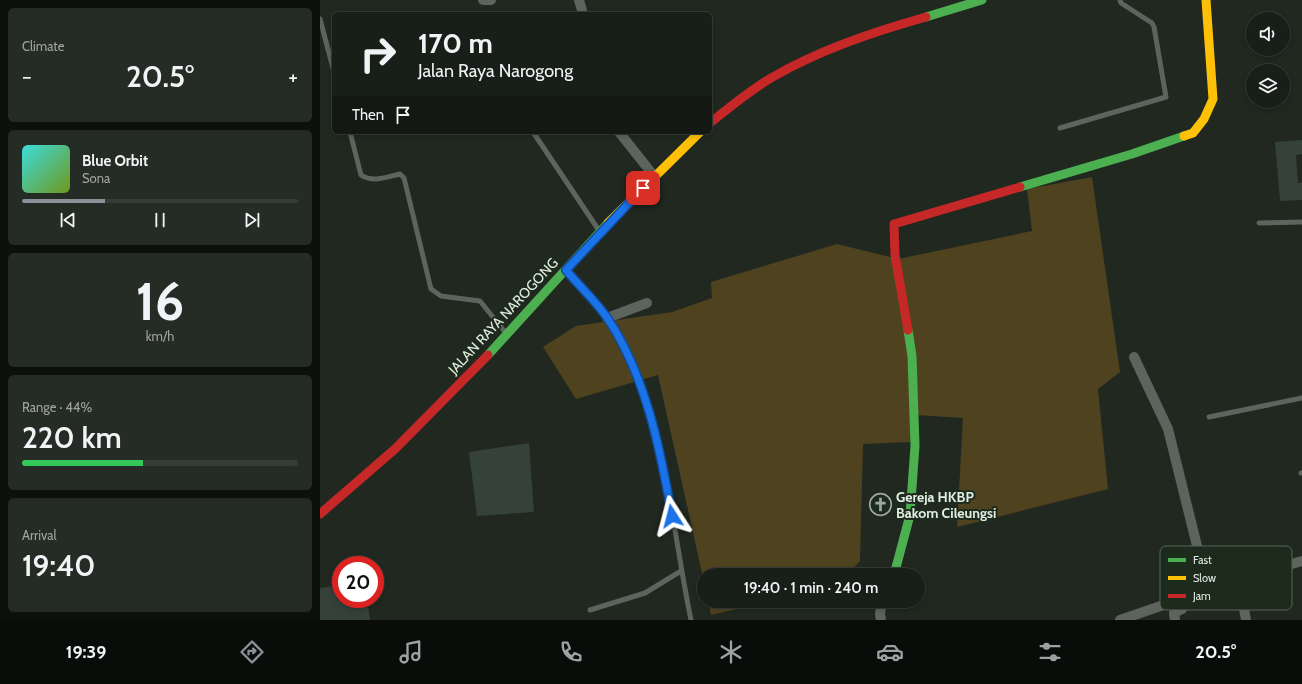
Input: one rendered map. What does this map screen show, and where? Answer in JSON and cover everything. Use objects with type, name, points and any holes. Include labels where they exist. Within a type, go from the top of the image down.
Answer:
[{"type":"main road","points":[[712,121],[755,87],[786,68],[822,51],[853,39],[982,0]]},
{"type":"main road","points":[[896,568],[910,515],[915,446],[912,356],[895,255],[894,224],[1132,154],[1193,133],[1204,119],[1213,99],[1206,0]]},
{"type":"main road","name":"JALAN RAYA NAROGONG","points":[[320,514],[386,458],[507,334],[600,232],[654,176],[698,134]]},
{"type":"street","points":[[483,0],[491,0]]},
{"type":"street","points":[[579,0],[582,12]]},
{"type":"street","points":[[620,134],[654,176]]},
{"type":"street","points":[[607,318],[647,303]]},
{"type":"street","points":[[1134,357],[1168,429],[1197,546]]},
{"type":"street","points":[[1292,564],[1302,561]]},
{"type":"street","points":[[1120,620],[1160,606]]},
{"type":"street","points":[[881,608],[881,620]]},
{"type":"street","points":[[1175,620],[1174,613],[1180,610]]},
{"type":"street","points":[[1244,610],[1246,620]]},
{"type":"lane","points":[[1060,128],[1166,97],[1154,27],[1152,23],[1121,3],[1120,0]]},
{"type":"lane","points":[[320,19],[332,64]]},
{"type":"lane","points":[[351,134],[361,175],[375,180],[400,174],[404,178],[431,289],[441,296],[480,301],[507,334]]},
{"type":"lane","points":[[535,134],[600,232]]},
{"type":"lane","points":[[1258,223],[1302,222]]},
{"type":"lane","points":[[566,270],[607,318],[630,359],[643,392],[665,474],[681,571],[691,620]]},
{"type":"lane","points":[[1209,417],[1302,398]]},
{"type":"lane","points":[[590,610],[645,593],[681,571]]},
{"type":"shaded area","points":[[1092,177],[1120,372],[1098,389],[1108,489],[957,527],[963,418],[916,415],[910,442],[863,444],[860,561],[854,568],[701,568],[658,375],[576,399],[543,347],[576,326],[672,312],[712,298],[711,282],[837,244],[898,259],[1032,231],[1027,189]]},
{"type":"shaded area","points":[[710,608],[741,608],[711,615]]},
{"type":"building","points":[[1302,140],[1302,154],[1296,155],[1298,183],[1302,183],[1302,200],[1280,201],[1275,142]]},
{"type":"building","points":[[529,443],[534,512],[477,516],[469,452]]},
{"type":"building","points":[[332,586],[332,608],[368,608],[370,620],[320,620],[320,588]]},
{"type":"traffic: fast","points":[[926,17],[982,0]]},
{"type":"traffic: fast","points":[[1020,187],[1132,154],[1184,136]]},
{"type":"traffic: fast","points":[[488,355],[608,223]]},
{"type":"traffic: fast","points":[[896,568],[910,515],[915,446],[912,356],[908,330]]},
{"type":"traffic: slow","points":[[1184,136],[1193,133],[1204,119],[1213,99],[1206,0]]},
{"type":"traffic: slow","points":[[608,223],[698,134]]},
{"type":"traffic: jam","points":[[712,121],[755,88],[789,68],[827,50],[886,29],[926,17]]},
{"type":"traffic: jam","points":[[908,330],[895,255],[894,224],[1020,187]]},
{"type":"traffic: jam","points":[[320,514],[395,449],[488,355]]},
{"type":"place","name":"Gereja HKBP Bakom Cileungsi","points":[[881,505]]},
{"type":"route","points":[[643,188],[600,232],[566,270],[607,318],[630,359],[643,392],[665,474],[672,516]]}]
